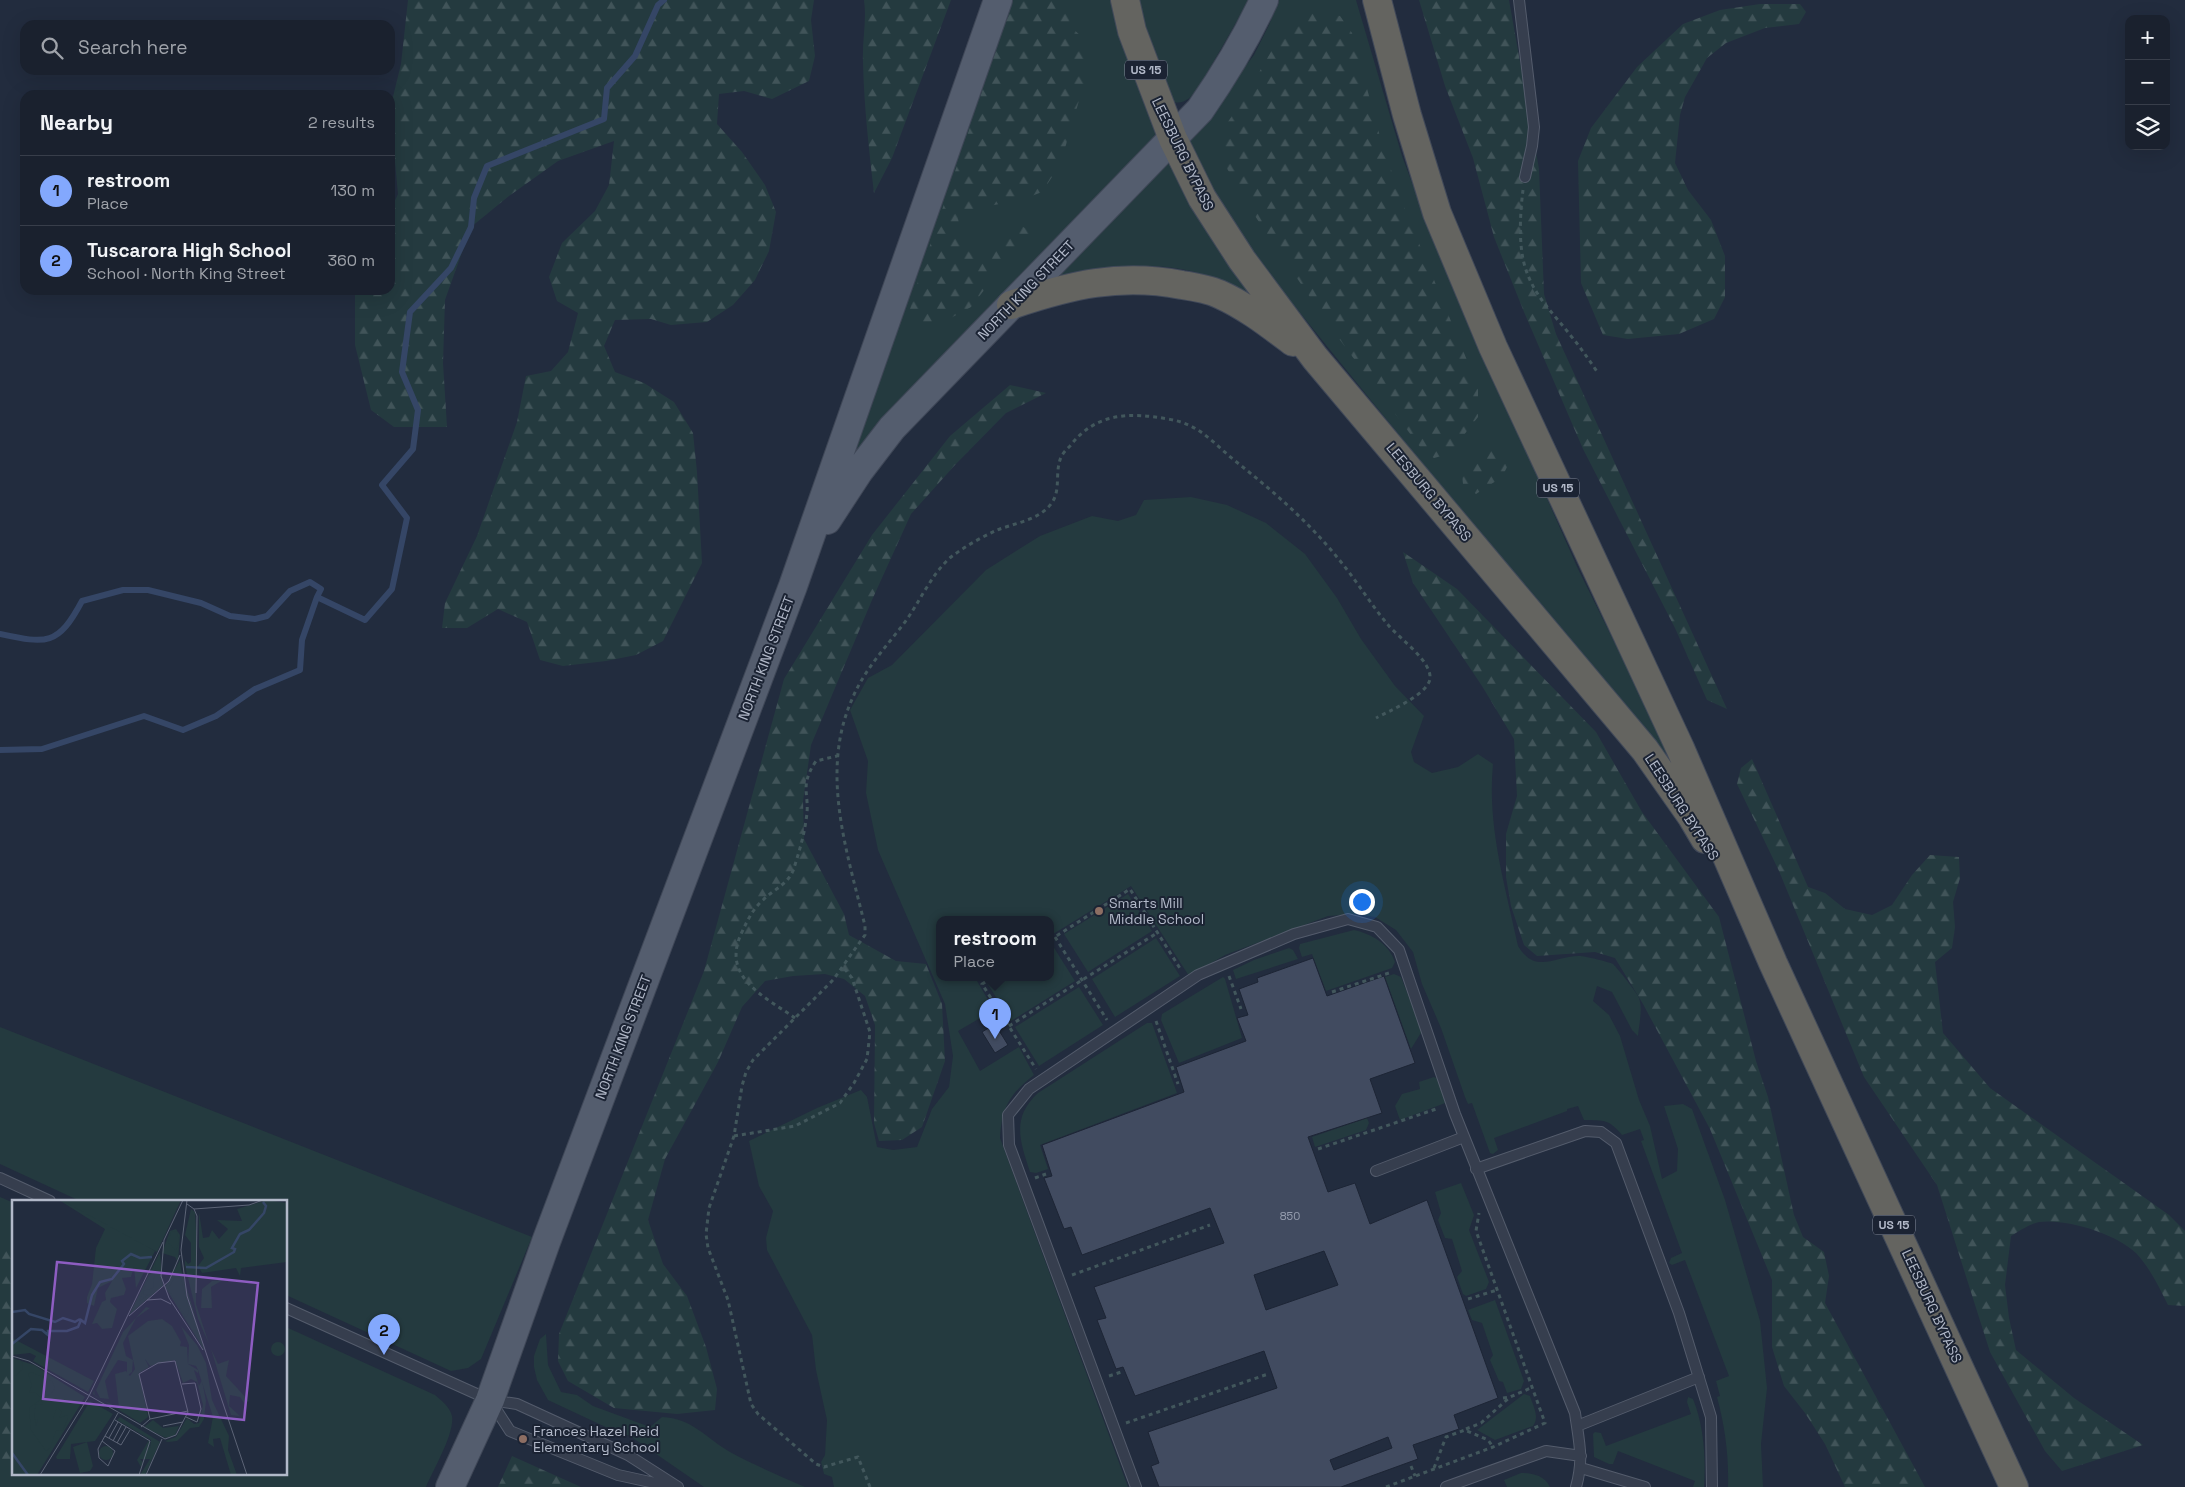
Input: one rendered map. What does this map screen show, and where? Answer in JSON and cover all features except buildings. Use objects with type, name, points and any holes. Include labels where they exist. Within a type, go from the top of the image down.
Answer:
[{"type":"highway","name":"LEESBURG BYPASS","points":[[1125,0],[1132,31],[1173,139],[1202,198],[1242,260],[1315,358],[1645,750],[1692,817],[1773,963]]},
{"type":"highway","name":"LEESBURG BYPASS","points":[[1377,0],[1407,115],[1437,214],[1493,346],[1638,662],[1680,748],[1773,963],[2014,1487]]},
{"type":"highway","points":[[1011,306],[1054,290],[1090,283],[1130,279],[1162,281],[1202,288],[1219,294],[1251,311],[1315,358]]},
{"type":"main road","name":"NORTH KING STREET","points":[[450,1487],[490,1400],[546,1242],[793,586],[998,0]]},
{"type":"main road","name":"NORTH KING STREET","points":[[793,586],[824,525],[874,450],[892,428],[1200,110],[1247,37],[1264,0]]},
{"type":"lane","points":[[1519,0],[1534,127],[1525,177]]},
{"type":"lane","points":[[1136,1487],[1009,1145],[1008,1115],[1029,1089],[1198,975],[1294,934],[1348,919],[1377,927],[1399,950],[1451,1104],[1574,1414],[1581,1456],[1581,1468],[1576,1487]]},
{"type":"lane","points":[[1476,1169],[1585,1131],[1601,1132],[1616,1143],[1626,1164],[1679,1313],[1711,1417],[1712,1487]]},
{"type":"lane","points":[[1376,1171],[1464,1137]]},
{"type":"lane","points":[[0,1178],[48,1200]]},
{"type":"lane","points":[[288,1309],[490,1400],[517,1404],[585,1435],[628,1455],[678,1487]]},
{"type":"lane","points":[[1577,1426],[1698,1376]]},
{"type":"lane","points":[[490,1400],[510,1431],[618,1474],[673,1487]]},
{"type":"lane","points":[[1446,1487],[1546,1451],[1581,1456]]},
{"type":"lane","points":[[1581,1468],[1645,1487]]},
{"type":"path","points":[[1525,177],[1521,225],[1525,268],[1532,285],[1543,303],[1571,336],[1598,373]]},
{"type":"path","points":[[870,1487],[858,1457],[824,1467],[816,1464],[758,1414],[751,1404],[728,1300],[708,1248],[706,1234],[709,1208],[734,1136],[738,1105],[746,1072],[753,1060],[833,980],[865,935],[865,926],[839,810],[835,771],[839,732],[853,696],[877,655],[905,622],[948,559],[996,531],[1039,514],[1051,504],[1057,490],[1060,458],[1075,439],[1090,426],[1105,418],[1130,415],[1170,419],[1203,431],[1305,521],[1342,562],[1390,627],[1424,662],[1429,672],[1430,681],[1426,688],[1412,699],[1376,718]]},
{"type":"path","points":[[795,1018],[750,986],[737,968],[738,940],[752,910],[764,898],[781,887],[792,874],[807,818],[806,775],[816,761],[837,756]]},
{"type":"path","points":[[1114,1032],[1055,936],[1130,889],[1188,981]]},
{"type":"path","points":[[1009,1026],[1157,933]]},
{"type":"path","points":[[1224,964],[1241,1009]]},
{"type":"path","points":[[734,1136],[795,1126],[840,1103],[854,1083],[867,1059],[870,1032],[852,978],[843,967]]},
{"type":"path","points":[[1332,992],[1405,968]]},
{"type":"path","points":[[987,981],[982,984],[1043,1080]]},
{"type":"path","points":[[1151,1006],[1178,1084]]},
{"type":"path","points":[[1318,1149],[1451,1104]]},
{"type":"path","points":[[1386,1487],[1493,1447],[1544,1423],[1533,1387],[1476,1231],[1479,1214],[1476,1206]]},
{"type":"path","points":[[1059,1280],[1210,1225]]},
{"type":"path","points":[[1468,1299],[1497,1290]]},
{"type":"path","points":[[1114,1427],[1268,1374]]},
{"type":"path","points":[[1502,1398],[1510,1397],[1533,1387]]},
{"type":"path","points":[[1433,1469],[1446,1437],[1481,1423],[1510,1397]]},
{"type":"path","points":[[1465,1430],[1488,1440],[1493,1447]]},
{"type":"path","points":[[1411,1466],[1415,1476]]},
{"type":"green space","points":[[408,0],[814,0],[811,20],[815,56],[809,81],[772,99],[744,91],[719,94],[717,124],[742,152],[765,185],[776,212],[769,251],[755,280],[733,305],[707,322],[671,325],[651,319],[615,320],[604,346],[615,372],[644,383],[674,402],[693,433],[702,563],[663,641],[636,655],[563,666],[540,660],[527,622],[498,609],[467,628],[442,628],[445,603],[477,536],[517,422],[526,376],[551,371],[568,352],[578,313],[557,301],[549,277],[562,243],[595,211],[609,185],[614,141],[558,161],[509,196],[471,227],[445,300],[443,363],[447,427],[394,427],[371,410],[355,345],[355,295],[395,295],[395,200],[398,194],[395,162],[395,90],[401,64]]},
{"type":"green space","points":[[864,0],[951,0],[892,158],[874,193],[864,78]]},
{"type":"green space","points":[[1009,0],[1116,0],[1163,135],[853,461],[841,460]]},
{"type":"green space","points":[[1013,0],[1065,0],[1071,27],[1082,37],[1086,77],[1060,165],[1042,192],[1021,200],[957,212],[960,229],[970,253],[978,256],[1002,233],[1022,226],[1034,234],[1028,246],[998,272],[971,307],[940,324],[919,325],[910,309],[918,281]]},
{"type":"green space","points":[[1138,0],[1249,0],[1198,89],[1183,102],[1171,101],[1161,85]]},
{"type":"green space","points":[[1279,0],[1356,0],[1402,156],[1435,244],[1578,569],[1700,814],[1559,632],[1283,292],[1233,224],[1211,189],[1188,140],[1254,55]]},
{"type":"green space","points":[[1419,0],[1509,0],[1539,169],[1544,294],[1556,334],[1727,709],[1707,700],[1675,628],[1583,449],[1494,237],[1473,158],[1445,86]]},
{"type":"green space","points":[[1760,4],[1800,4],[1806,12],[1799,24],[1765,28],[1726,43],[1707,58],[1685,97],[1680,115],[1675,163],[1688,190],[1711,220],[1725,256],[1725,297],[1714,319],[1679,334],[1628,339],[1603,335],[1581,283],[1578,161],[1591,128],[1637,67],[1683,24],[1720,10]]},
{"type":"green space","points":[[1310,12],[1323,12],[1340,16],[1352,33],[1379,133],[1400,197],[1478,387],[1478,417],[1449,454],[1434,458],[1423,451],[1328,324],[1255,216],[1222,160],[1221,132],[1247,94],[1286,24]]},
{"type":"green space","points":[[1168,155],[1269,308],[1214,278],[1188,270],[1136,266],[1047,280]]},
{"type":"green space","points":[[1010,385],[1046,393],[1006,413],[955,465],[911,514],[872,600],[811,745],[803,801],[804,839],[844,914],[849,935],[896,961],[926,964],[942,1004],[945,1061],[922,1127],[902,1140],[879,1141],[874,1123],[875,1025],[865,996],[844,979],[825,974],[793,976],[765,981],[742,1007],[718,1062],[665,1159],[648,1220],[663,1264],[687,1296],[706,1347],[717,1389],[715,1410],[677,1414],[614,1408],[568,1381],[558,1361],[559,1334],[704,971],[784,679],[872,535],[950,436]]},
{"type":"green space","points":[[1487,446],[1495,446],[1507,467],[1502,477],[1476,494],[1463,484],[1462,474],[1480,450]]},
{"type":"green space","points":[[1191,497],[1227,505],[1266,523],[1305,554],[1337,598],[1361,639],[1395,686],[1424,716],[1411,752],[1414,762],[1432,773],[1458,767],[1478,754],[1493,764],[1493,810],[1498,855],[1518,946],[1525,955],[1539,962],[1579,956],[1611,963],[1631,985],[1639,998],[1641,1007],[1638,1036],[1632,1030],[1612,992],[1597,986],[1593,1001],[1609,1015],[1620,1036],[1639,1100],[1650,1126],[1662,1179],[1677,1171],[1678,1149],[1664,1106],[1683,1104],[1692,1109],[1725,1200],[1760,1321],[1767,1388],[1761,1444],[1763,1487],[1728,1487],[1726,1442],[1717,1397],[1720,1396],[1716,1381],[1729,1376],[1685,1260],[1672,1265],[1669,1263],[1671,1258],[1682,1253],[1641,1141],[1644,1140],[1640,1129],[1622,1135],[1609,1123],[1584,1120],[1578,1106],[1494,1138],[1498,1150],[1493,1154],[1490,1153],[1472,1103],[1468,1104],[1465,1097],[1441,1028],[1422,984],[1413,952],[1396,930],[1375,917],[1357,914],[1328,916],[1225,955],[1189,976],[1131,886],[1054,934],[1054,916],[936,916],[936,981],[977,981],[994,1010],[958,1031],[980,1071],[1019,1047],[1034,1075],[1013,1095],[1005,1109],[1000,1138],[1128,1487],[834,1487],[832,1477],[824,1474],[821,1462],[825,1455],[827,1420],[816,1370],[812,1335],[767,1250],[766,1238],[773,1211],[759,1186],[749,1141],[817,1108],[861,1090],[867,1097],[877,1147],[893,1150],[917,1147],[932,1109],[949,1087],[953,1056],[945,1004],[878,850],[866,793],[868,761],[850,710],[868,678],[892,665],[986,570],[1040,536],[1092,516],[1118,521],[1136,515],[1144,500]]},
{"type":"green space","points":[[1403,552],[1457,589],[1596,732],[1642,812],[1719,917],[1756,1061],[1768,1097],[1794,1215],[1803,1237],[1824,1252],[1829,1276],[1825,1303],[1925,1487],[1845,1487],[1825,1444],[1805,1413],[1784,1386],[1772,1347],[1772,1280],[1710,1129],[1643,1004],[1615,958],[1595,952],[1537,956],[1524,945],[1511,906],[1506,877],[1506,834],[1517,796],[1514,739],[1482,686],[1413,583]]},
{"type":"green space","points":[[1752,759],[1808,887],[1825,893],[1845,909],[1872,915],[1892,905],[1912,875],[1930,855],[1959,857],[1960,878],[1953,902],[1955,927],[1952,948],[1935,962],[1943,1033],[1990,1088],[2169,1215],[2185,1231],[2185,1306],[2168,1305],[2150,1271],[2136,1253],[2104,1234],[2077,1225],[2050,1221],[2036,1223],[2011,1236],[2005,1285],[2009,1318],[2016,1350],[2074,1398],[2143,1445],[2062,1471],[2045,1451],[1990,1352],[1937,1185],[1864,1077],[1779,871],[1737,784],[1741,768]]},
{"type":"green space","points":[[1128,894],[1152,931],[1088,972],[1064,934]]},
{"type":"green space","points":[[1354,930],[1367,934],[1379,941],[1389,950],[1395,962],[1392,968],[1326,991],[1312,954],[1302,957],[1299,948],[1300,944]]},
{"type":"green space","points":[[1156,938],[1180,976],[1115,1017],[1092,979]]},
{"type":"green space","points":[[1054,948],[1075,981],[1011,1021],[987,983],[991,981],[1054,981]]},
{"type":"green space","points":[[1289,948],[1293,950],[1298,959],[1236,979],[1233,970],[1254,960]]},
{"type":"green space","points":[[1394,974],[1401,977],[1422,1031],[1411,1049],[1385,977]]},
{"type":"green space","points":[[1223,977],[1242,1038],[1179,1063],[1161,1020],[1162,1014]]},
{"type":"green space","points":[[1079,987],[1103,1025],[1039,1066],[1015,1027]]},
{"type":"green space","points":[[1147,1023],[1152,1023],[1177,1093],[1040,1145],[1048,1169],[1036,1173],[1030,1172],[1023,1150],[1020,1130],[1021,1121],[1029,1102],[1038,1093]]},
{"type":"green space","points":[[0,1027],[532,1237],[481,1359],[468,1368],[451,1371],[288,1296],[288,1200],[78,1200],[0,1164]]},
{"type":"green space","points":[[1434,1077],[1440,1080],[1448,1102],[1400,1120],[1395,1106],[1402,1094],[1420,1089],[1419,1082]]},
{"type":"green space","points":[[1367,1118],[1369,1123],[1366,1130],[1315,1147],[1312,1137]]},
{"type":"green space","points":[[1461,1183],[1474,1215],[1469,1230],[1489,1282],[1486,1289],[1466,1296],[1463,1294],[1457,1277],[1462,1271],[1452,1239],[1445,1238],[1438,1220],[1441,1213],[1435,1192]]},
{"type":"green space","points":[[0,1197],[12,1202],[12,1474],[288,1474],[288,1328],[435,1395],[445,1404],[452,1416],[450,1432],[443,1452],[426,1487],[0,1487]]},
{"type":"green space","points":[[0,1250],[12,1251],[12,1457],[0,1469]]},
{"type":"green space","points":[[1495,1300],[1524,1381],[1521,1389],[1507,1393],[1503,1382],[1499,1381],[1490,1360],[1493,1355],[1482,1323],[1472,1320],[1468,1310]]},
{"type":"green space","points":[[546,1334],[548,1365],[561,1392],[577,1395],[593,1406],[650,1427],[662,1417],[682,1421],[730,1452],[805,1487],[704,1487],[630,1436],[612,1430],[548,1400],[537,1380],[534,1367],[534,1356],[540,1339]]},
{"type":"green space","points":[[1524,1394],[1530,1396],[1535,1411],[1536,1419],[1533,1426],[1495,1440],[1477,1430]]},
{"type":"green space","points":[[1688,1397],[1693,1399],[1702,1431],[1705,1465],[1704,1487],[1693,1487],[1695,1481],[1618,1451],[1613,1464],[1594,1457],[1593,1434],[1595,1432],[1601,1433],[1606,1446],[1691,1414],[1687,1402]]},
{"type":"green space","points":[[512,1456],[581,1487],[498,1487]]},
{"type":"green space","points":[[1521,1473],[1538,1476],[1545,1480],[1550,1487],[1507,1487],[1504,1480]]},
{"type":"waterway","points":[[0,750],[42,749],[144,716],[183,730],[216,716],[255,689],[300,670],[302,640],[317,597],[365,620],[392,589],[407,518],[382,485],[413,449],[418,410],[402,372],[410,312],[451,268],[471,227],[474,198],[487,166],[604,119],[607,88],[635,56],[658,5],[664,0]]},
{"type":"waterway","points":[[0,634],[40,640],[50,638],[66,627],[82,601],[123,590],[148,590],[201,603],[230,616],[255,619],[267,616],[290,591],[310,582],[321,589],[317,597]]},
{"type":"place","name":"Smarts Mill Middle School","points":[[1099,911]]},
{"type":"place","name":"restroom","points":[[995,1039]]},
{"type":"place","name":"Tuscarora High School","points":[[384,1355]]},
{"type":"place","name":"Frances Hazel Reid Elementary School","points":[[523,1439]]}]
